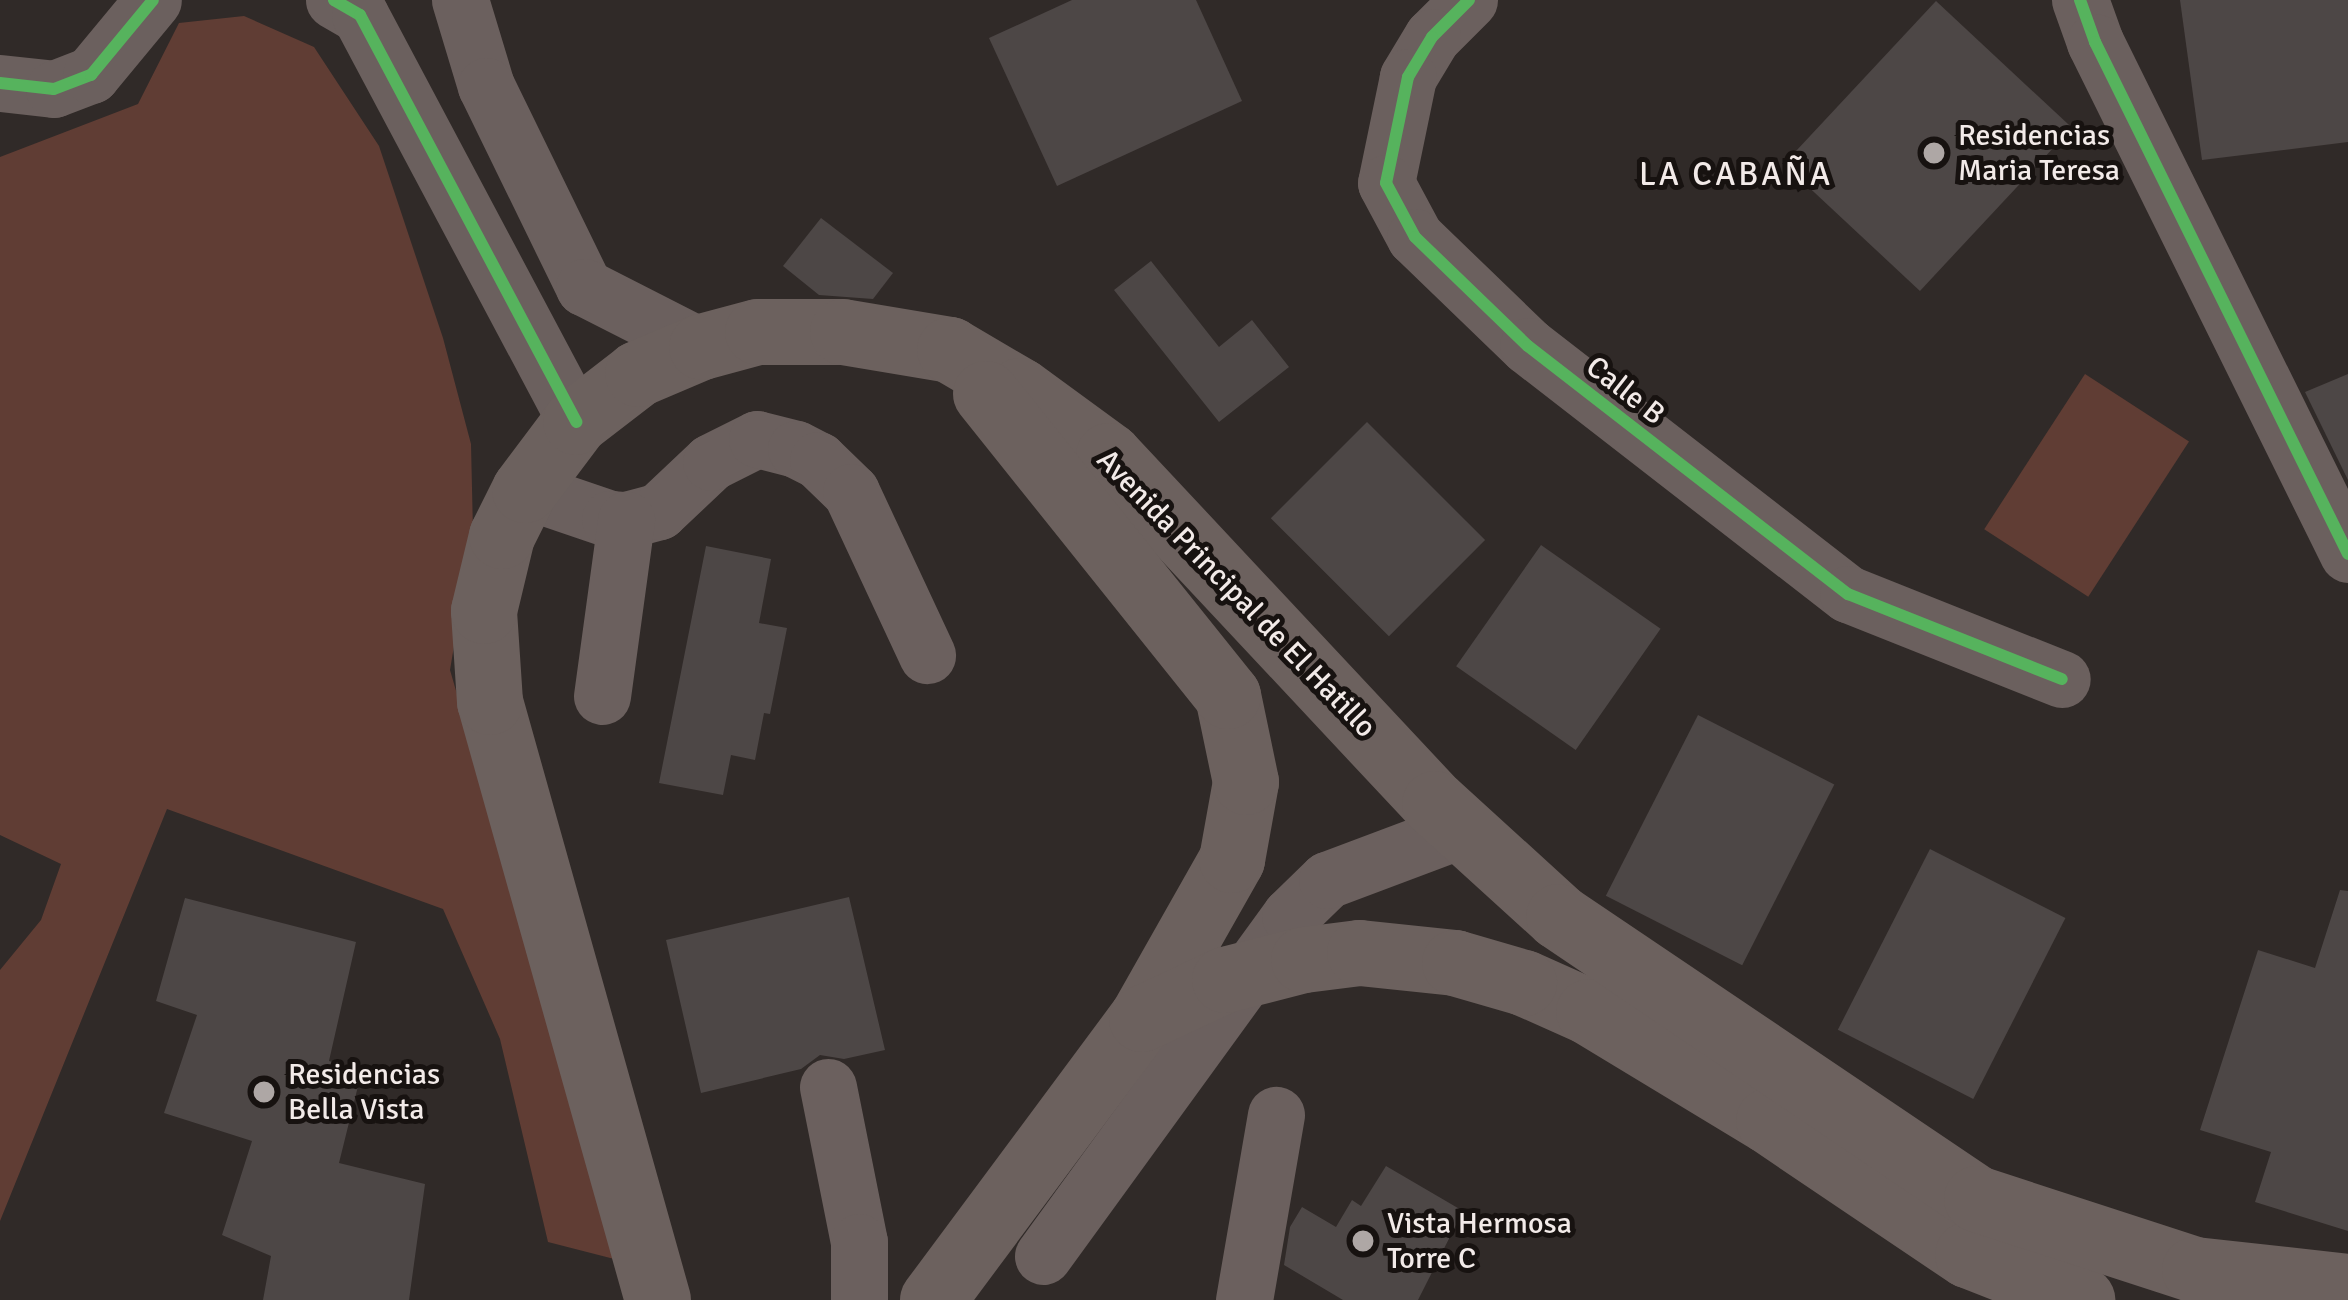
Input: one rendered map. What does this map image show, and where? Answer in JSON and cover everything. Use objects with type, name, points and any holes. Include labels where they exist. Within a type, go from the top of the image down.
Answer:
[{"type":"main road","name":"Avenida Principal de El Hatillo","points":[[661,1295],[490,702],[484,611],[502,536],[525,490],[576,422],[638,374],[702,346],[758,332],[843,332],[950,350],[1020,391],[1109,456],[1463,829],[1559,917],[1977,1199],[2194,1270],[2348,1286]]},
{"type":"main road","points":[[933,1300],[1142,1019],[1232,860],[1246,782],[1241,740],[1228,696],[950,350]]},
{"type":"main road","points":[[1142,1019],[1225,980],[1304,960],[1360,953],[1455,963],[1523,983],[1589,1012],[1749,1109],[1968,1255],[2081,1300]]},
{"type":"street","points":[[0,83],[54,89],[91,75],[153,0]]},
{"type":"street","points":[[334,0],[360,15],[576,422]]},
{"type":"street","points":[[460,0],[486,86],[584,287],[702,346]]},
{"type":"street","name":"Calle B","points":[[1469,0],[1432,37],[1408,77],[1386,183],[1415,237],[1528,346],[1848,593],[2062,679]]},
{"type":"street","points":[[2080,0],[2095,43],[2348,554]]},
{"type":"street","points":[[533,335],[584,287]]},
{"type":"street","points":[[525,490],[626,520],[659,511],[711,462],[757,439],[796,449],[818,460],[851,492],[927,655]]},
{"type":"street","points":[[602,696],[626,520]]},
{"type":"street","points":[[1043,1256],[1290,916],[1327,880],[1463,829]]},
{"type":"street","points":[[828,1087],[859,1242],[859,1300]]},
{"type":"street","points":[[1244,1300],[1276,1115]]},
{"type":"shaded area","points":[[244,16],[314,47],[379,146],[443,338],[471,444],[473,532],[450,670],[622,1261],[548,1242],[500,1039],[443,909],[167,809],[0,1221],[0,970],[41,920],[61,864],[0,835],[0,157],[138,104],[179,23]]},
{"type":"shaded area","points":[[2085,374],[2189,442],[2088,597],[1984,529]]},
{"type":"building","points":[[1072,0],[1196,0],[1242,101],[1057,186],[989,38]]},
{"type":"building","points":[[2180,0],[2348,0],[2348,142],[2202,160]]},
{"type":"building","name":"Residencias Maria Teresa","points":[[1936,1],[2072,128],[1920,291],[1784,164]]},
{"type":"building","points":[[821,218],[893,273],[873,299],[819,295],[783,266]]},
{"type":"building","points":[[1151,261],[1219,347],[1252,320],[1289,367],[1219,422],[1114,290]]},
{"type":"building","points":[[2348,374],[2348,480],[2305,392]]},
{"type":"building","points":[[1367,422],[1485,540],[1389,636],[1271,518]]},
{"type":"building","points":[[1541,545],[1661,629],[1576,750],[1456,666]]},
{"type":"building","points":[[706,546],[771,559],[759,623],[787,628],[770,714],[764,713],[755,760],[731,755],[723,795],[659,783]]},
{"type":"building","points":[[1698,715],[1834,784],[1742,965],[1606,896]]},
{"type":"building","points":[[1930,849],[2065,918],[1973,1099],[1838,1030]]},
{"type":"building","points":[[2340,890],[2348,891],[2348,1231],[2255,1202],[2271,1152],[2200,1130],[2258,950],[2315,968]]},
{"type":"building","points":[[849,897],[885,1050],[844,1059],[820,1055],[801,1069],[701,1093],[666,940]]},
{"type":"building","name":"Residencias Bella Vista","points":[[185,898],[356,942],[329,1061],[362,1070],[339,1163],[425,1184],[409,1300],[263,1300],[271,1256],[222,1235],[252,1141],[164,1113],[197,1015],[156,1001]]},
{"type":"building","name":"Vista Hermosa Torre C","points":[[1386,1166],[1463,1211],[1418,1300],[1343,1300],[1284,1265],[1290,1227],[1302,1207],[1336,1227],[1352,1200],[1361,1206]]},
{"type":"cycle path","points":[[0,83],[54,89],[91,75],[153,0]]},
{"type":"cycle path","points":[[334,0],[360,15],[576,422]]},
{"type":"cycle path","points":[[1469,0],[1432,37],[1408,77],[1386,183],[1415,237],[1528,346],[1848,594],[2062,679]]},
{"type":"cycle path","points":[[2080,0],[2095,42],[2348,554]]},
{"type":"place","name":"Residencias Maria Teresa","points":[[1934,153]]},
{"type":"place","name":"Residencias Bella Vista","points":[[264,1092]]},
{"type":"place","name":"Vista Hermosa Torre C","points":[[1363,1241]]},
{"type":"district","name":"LA CABAÑA","points":[[1736,175]]}]
